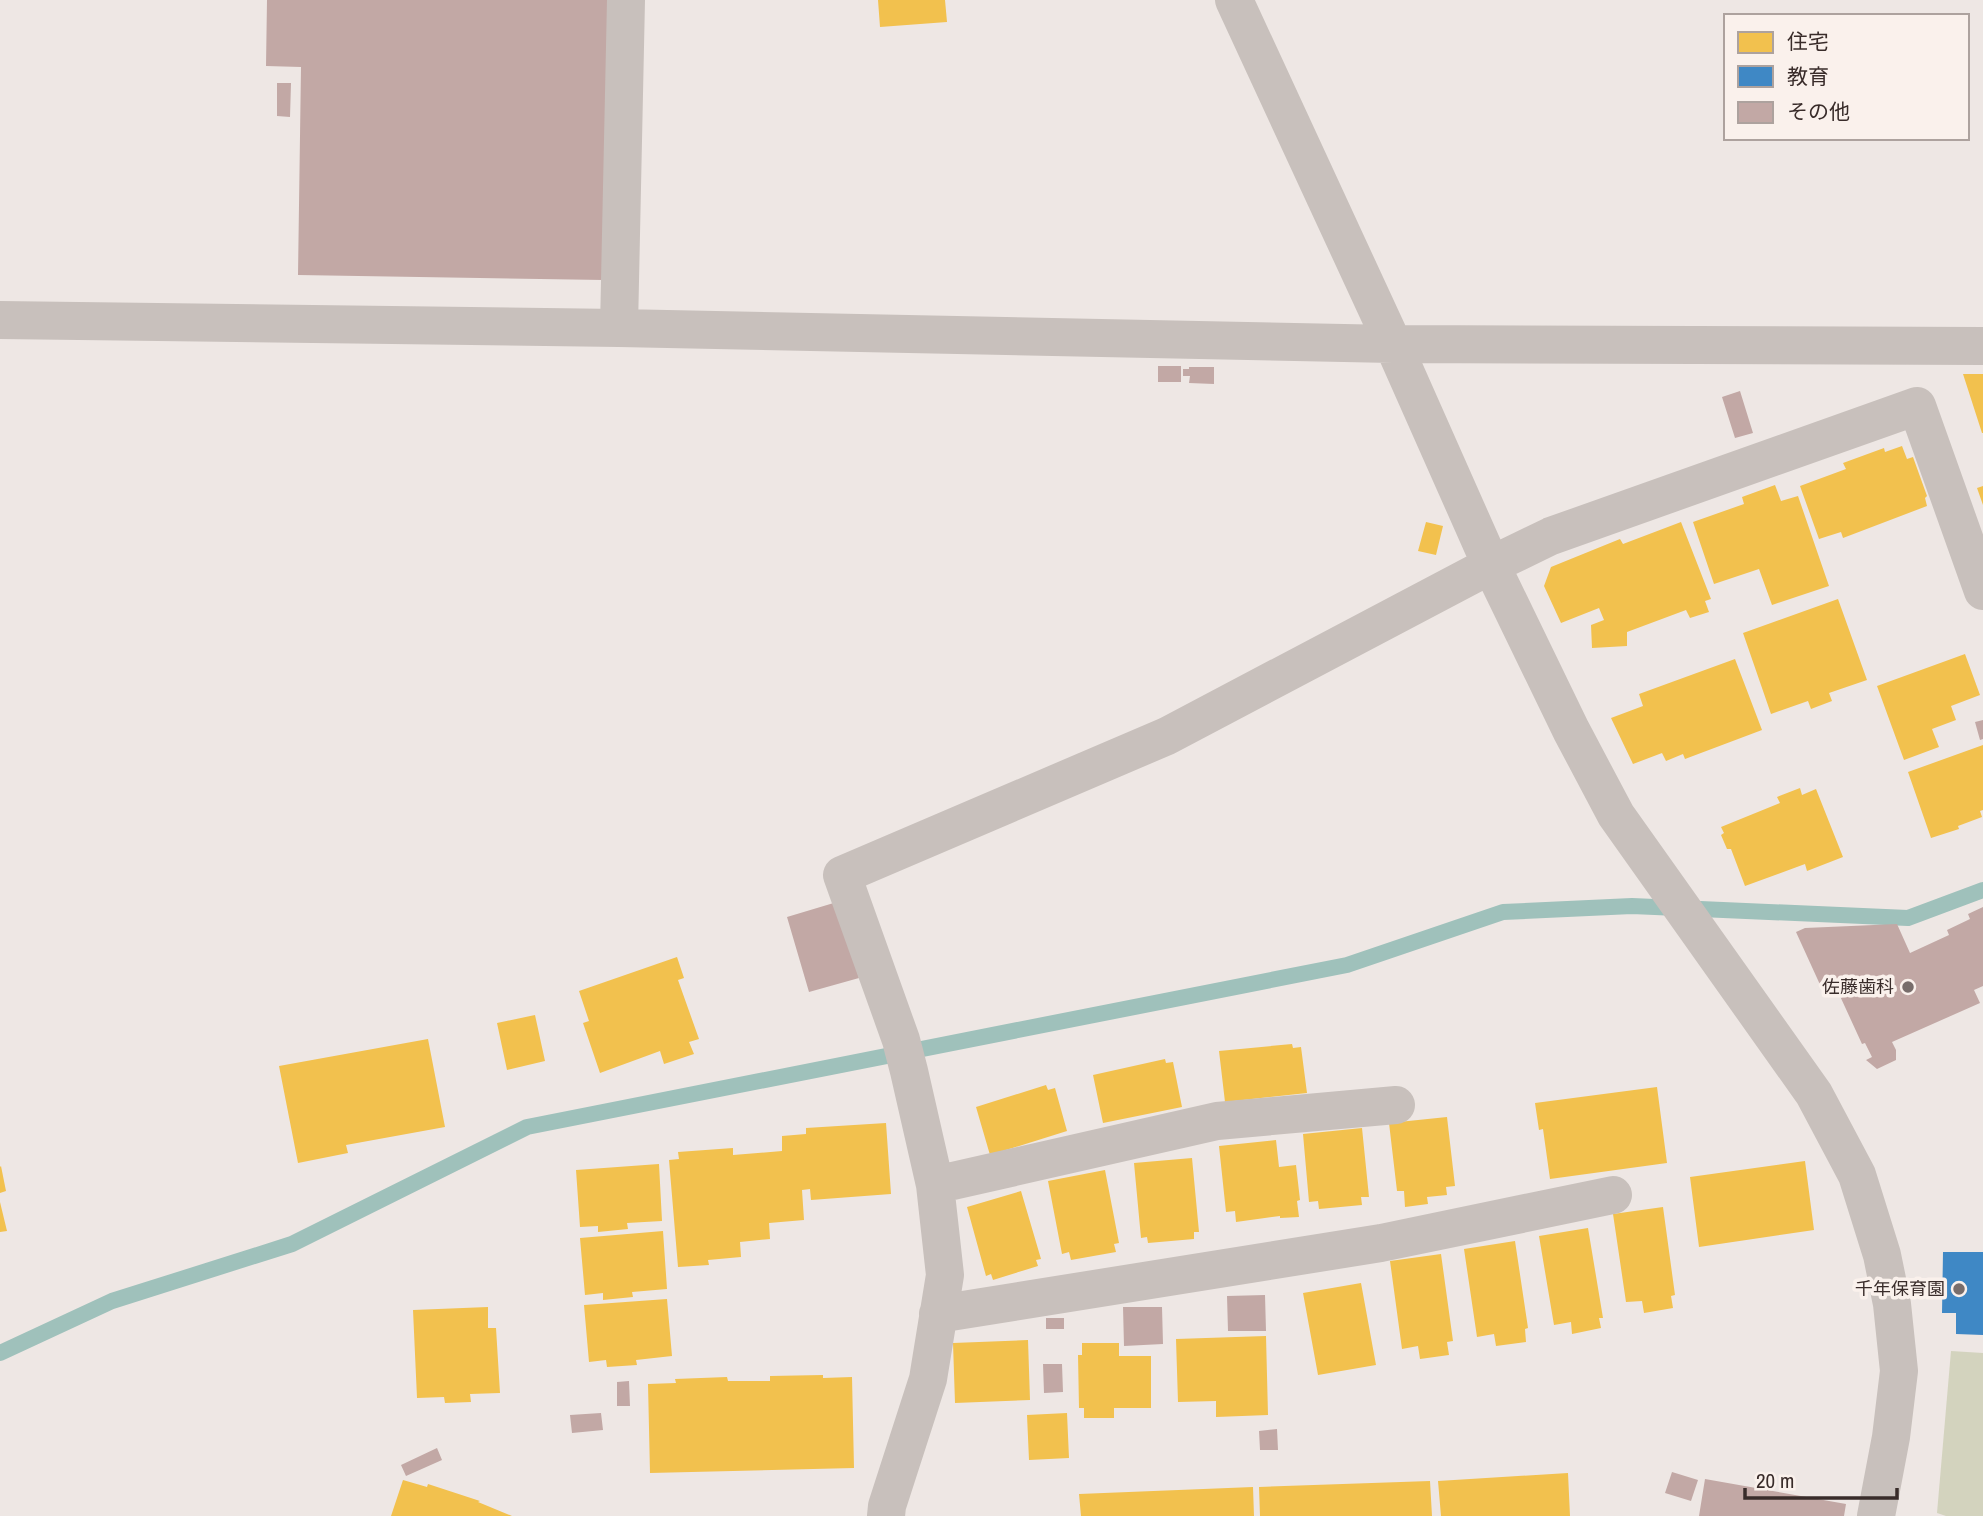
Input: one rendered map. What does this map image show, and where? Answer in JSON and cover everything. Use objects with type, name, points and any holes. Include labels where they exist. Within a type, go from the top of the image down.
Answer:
[{"type":"street","points":[[619,328],[626,0]]},
{"type":"street","points":[[1234,0],[1393,344],[1491,565],[1571,730],[1616,815],[1814,1094],[1857,1175],[1882,1255],[1899,1371],[1891,1437],[1876,1516]]},
{"type":"street","points":[[0,320],[619,328],[1393,344],[1983,346]]},
{"type":"street","points":[[886,1516],[928,1379],[945,1275],[935,1185],[905,1056],[842,876],[1167,736],[1551,536],[1917,406],[1983,591]]},
{"type":"street","points":[[935,1185],[1217,1121],[1396,1105]]},
{"type":"street","points":[[938,1314],[1381,1243],[1613,1195]]},
{"type":"green space","points":[[1951,1351],[1983,1353],[1983,1516],[1946,1516],[1937,1513]]},
{"type":"building: 住宅","points":[[878,0],[945,0],[947,22],[880,27]]},
{"type":"building: 住宅","points":[[1963,374],[1983,374],[1983,433],[1982,433]]},
{"type":"building: 住宅","points":[[1902,446],[1907,459],[1913,457],[1927,496],[1927,506],[1843,538],[1841,532],[1819,539],[1800,486],[1846,469],[1843,463],[1884,448],[1885,452]]},
{"type":"building: 住宅","points":[[1775,485],[1781,501],[1798,496],[1829,586],[1772,605],[1759,569],[1714,584],[1693,522],[1744,504],[1742,497]]},
{"type":"building: 住宅","points":[[1983,486],[1983,505],[1977,488]]},
{"type":"building: 住宅","points":[[1426,522],[1443,526],[1436,555],[1418,551]]},
{"type":"building: 住宅","points":[[1681,522],[1711,599],[1705,601],[1709,612],[1690,618],[1686,610],[1627,632],[1627,646],[1592,648],[1591,625],[1604,620],[1599,608],[1561,623],[1544,586],[1551,567],[1620,539],[1623,544]]},
{"type":"building: 住宅","points":[[1838,599],[1867,680],[1829,693],[1832,701],[1811,709],[1808,701],[1771,714],[1743,633]]},
{"type":"building: 住宅","points":[[1965,654],[1980,695],[1951,706],[1956,720],[1932,729],[1939,747],[1904,760],[1877,686]]},
{"type":"building: 住宅","points":[[1735,659],[1762,730],[1685,759],[1683,754],[1666,761],[1662,753],[1633,764],[1611,718],[1643,706],[1639,694]]},
{"type":"building: 住宅","points":[[1983,745],[1982,817],[1958,826],[1959,829],[1931,838],[1908,772]]},
{"type":"building: 住宅","points":[[1800,788],[1802,795],[1816,789],[1843,857],[1807,871],[1805,864],[1745,886],[1731,849],[1727,849],[1721,835],[1724,833],[1721,827],[1780,803],[1777,797]]},
{"type":"building: 住宅","points":[[677,957],[684,978],[678,980],[699,1039],[689,1042],[694,1054],[664,1064],[660,1051],[600,1073],[583,1023],[589,1021],[579,991]]},
{"type":"building: 住宅","points":[[535,1015],[545,1061],[507,1070],[497,1023]]},
{"type":"building: 住宅","points":[[428,1039],[445,1127],[346,1145],[348,1153],[298,1163],[279,1066]]},
{"type":"building: 住宅","points":[[1292,1044],[1293,1048],[1301,1047],[1307,1093],[1225,1102],[1219,1051]]},
{"type":"building: 住宅","points":[[1165,1059],[1166,1063],[1173,1062],[1182,1107],[1103,1123],[1093,1075]]},
{"type":"building: 住宅","points":[[1046,1085],[1048,1090],[1055,1088],[1067,1131],[990,1155],[976,1107]]},
{"type":"building: 住宅","points":[[1657,1087],[1667,1163],[1550,1179],[1543,1129],[1539,1130],[1535,1103]]},
{"type":"building: 住宅","points":[[1447,1117],[1455,1186],[1446,1187],[1447,1195],[1427,1197],[1428,1204],[1405,1207],[1404,1191],[1397,1191],[1389,1123]]},
{"type":"building: 住宅","points":[[886,1123],[891,1194],[811,1200],[810,1189],[802,1190],[804,1220],[769,1223],[770,1239],[740,1242],[741,1257],[708,1260],[709,1265],[678,1267],[669,1160],[679,1159],[678,1152],[733,1148],[733,1155],[782,1151],[782,1136],[806,1134],[806,1128]]},
{"type":"building: 住宅","points":[[1362,1128],[1369,1197],[1361,1197],[1362,1205],[1319,1209],[1318,1201],[1309,1202],[1303,1134]]},
{"type":"building: 住宅","points":[[1276,1140],[1279,1167],[1296,1165],[1299,1217],[1280,1216],[1236,1222],[1235,1211],[1226,1212],[1219,1146]]},
{"type":"building: 住宅","points":[[1192,1158],[1199,1232],[1194,1232],[1194,1239],[1148,1243],[1147,1237],[1141,1238],[1134,1163]]},
{"type":"building: 住宅","points":[[1805,1161],[1814,1230],[1699,1247],[1690,1177]]},
{"type":"building: 住宅","points":[[659,1164],[662,1221],[627,1223],[628,1229],[598,1232],[598,1226],[580,1227],[576,1170]]},
{"type":"building: 住宅","points":[[0,1167],[6,1191],[0,1193]]},
{"type":"building: 住宅","points":[[1105,1170],[1119,1243],[1114,1244],[1116,1252],[1071,1260],[1069,1252],[1062,1254],[1048,1181]]},
{"type":"building: 住宅","points":[[1021,1191],[1041,1259],[1036,1260],[1038,1266],[993,1280],[991,1274],[986,1276],[967,1207]]},
{"type":"building: 住宅","points":[[0,1202],[7,1231],[0,1232]]},
{"type":"building: 住宅","points":[[1663,1207],[1675,1295],[1671,1296],[1673,1308],[1644,1313],[1642,1301],[1626,1302],[1613,1214]]},
{"type":"building: 住宅","points":[[1588,1228],[1603,1318],[1599,1318],[1601,1328],[1572,1334],[1571,1322],[1554,1325],[1539,1236]]},
{"type":"building: 住宅","points":[[663,1231],[667,1289],[632,1292],[633,1297],[603,1300],[603,1293],[585,1295],[580,1238]]},
{"type":"building: 住宅","points":[[1515,1241],[1528,1328],[1525,1329],[1526,1342],[1496,1346],[1494,1334],[1477,1337],[1464,1249]]},
{"type":"building: 住宅","points":[[1441,1254],[1453,1341],[1447,1342],[1449,1355],[1420,1359],[1418,1346],[1402,1349],[1390,1261]]},
{"type":"building: 住宅","points":[[1361,1283],[1376,1365],[1318,1375],[1303,1293]]},
{"type":"building: 住宅","points":[[667,1299],[672,1356],[636,1360],[637,1365],[607,1367],[606,1360],[589,1362],[584,1305]]},
{"type":"building: 住宅","points":[[488,1307],[488,1328],[496,1328],[500,1393],[470,1394],[471,1402],[445,1403],[444,1397],[417,1398],[413,1310]]},
{"type":"building: 住宅","points":[[1266,1336],[1268,1415],[1216,1417],[1216,1401],[1178,1402],[1176,1339]]},
{"type":"building: 住宅","points":[[1028,1340],[1030,1400],[955,1403],[953,1343]]},
{"type":"building: 住宅","points":[[1082,1343],[1119,1343],[1119,1356],[1151,1356],[1151,1408],[1114,1408],[1114,1418],[1084,1418],[1084,1408],[1079,1408],[1078,1355],[1082,1355]]},
{"type":"building: 住宅","points":[[823,1375],[823,1378],[852,1377],[854,1468],[650,1473],[648,1384],[676,1383],[675,1379],[727,1377],[728,1381],[770,1381],[770,1376]]},
{"type":"building: 住宅","points":[[1067,1413],[1069,1458],[1029,1460],[1027,1415]]},
{"type":"building: 住宅","points":[[1568,1473],[1570,1516],[1441,1516],[1438,1481]]},
{"type":"building: 住宅","points":[[403,1480],[427,1487],[428,1484],[480,1501],[478,1502],[512,1516],[391,1516]]},
{"type":"building: 住宅","points":[[1430,1481],[1432,1516],[1260,1516],[1259,1487]]},
{"type":"building: 住宅","points":[[1253,1487],[1254,1516],[1081,1516],[1079,1494]]},
{"type":"building: 教育","points":[[1943,1252],[1983,1252],[1983,1335],[1956,1334],[1956,1313],[1942,1313]]},
{"type":"building: その他","points":[[267,0],[608,0],[604,280],[298,275],[301,67],[266,66]]},
{"type":"building: その他","points":[[277,83],[291,83],[290,117],[277,116]]},
{"type":"building: その他","points":[[1158,366],[1181,366],[1181,382],[1158,382]]},
{"type":"building: その他","points":[[1214,367],[1214,384],[1189,383],[1190,376],[1183,376],[1183,369]]},
{"type":"building: その他","points":[[1740,391],[1753,433],[1735,438],[1722,397]]},
{"type":"building: その他","points":[[1983,720],[1983,739],[1980,740],[1975,722]]},
{"type":"building: その他","points":[[837,902],[859,978],[809,992],[787,917]]},
{"type":"building: その他","name":"佐藤歯科","points":[[1983,907],[1983,986],[1974,990],[1980,1003],[1892,1042],[1896,1050],[1896,1060],[1877,1069],[1866,1060],[1872,1057],[1865,1043],[1862,1044],[1834,983],[1822,989],[1796,932],[1805,928],[1897,924],[1910,953],[1949,935],[1947,930],[1970,919],[1968,914]]},
{"type":"building: その他","points":[[1265,1295],[1266,1331],[1228,1331],[1227,1296]]},
{"type":"building: その他","points":[[1123,1307],[1162,1307],[1163,1344],[1124,1346]]},
{"type":"building: その他","points":[[1046,1318],[1064,1318],[1064,1329],[1046,1329]]},
{"type":"building: その他","points":[[1043,1364],[1062,1364],[1063,1392],[1044,1393]]},
{"type":"building: その他","points":[[629,1381],[630,1406],[617,1406],[617,1382]]},
{"type":"building: その他","points":[[601,1413],[603,1430],[572,1433],[570,1415]]},
{"type":"building: その他","points":[[1277,1429],[1278,1450],[1260,1450],[1259,1431]]},
{"type":"building: その他","points":[[437,1448],[442,1460],[406,1476],[401,1465]]},
{"type":"building: その他","points":[[1672,1472],[1698,1480],[1691,1501],[1665,1493]]},
{"type":"building: その他","points":[[1705,1479],[1846,1504],[1844,1516],[1699,1516]]},
{"type":"waterway","points":[[0,1353],[112,1301],[292,1244],[527,1127],[1347,965],[1503,912],[1632,906],[1908,918],[1983,890]]},
{"type":"place","name":"佐藤歯科","points":[[1908,987]]},
{"type":"place","name":"千年保育園","points":[[1959,1289]]}]
